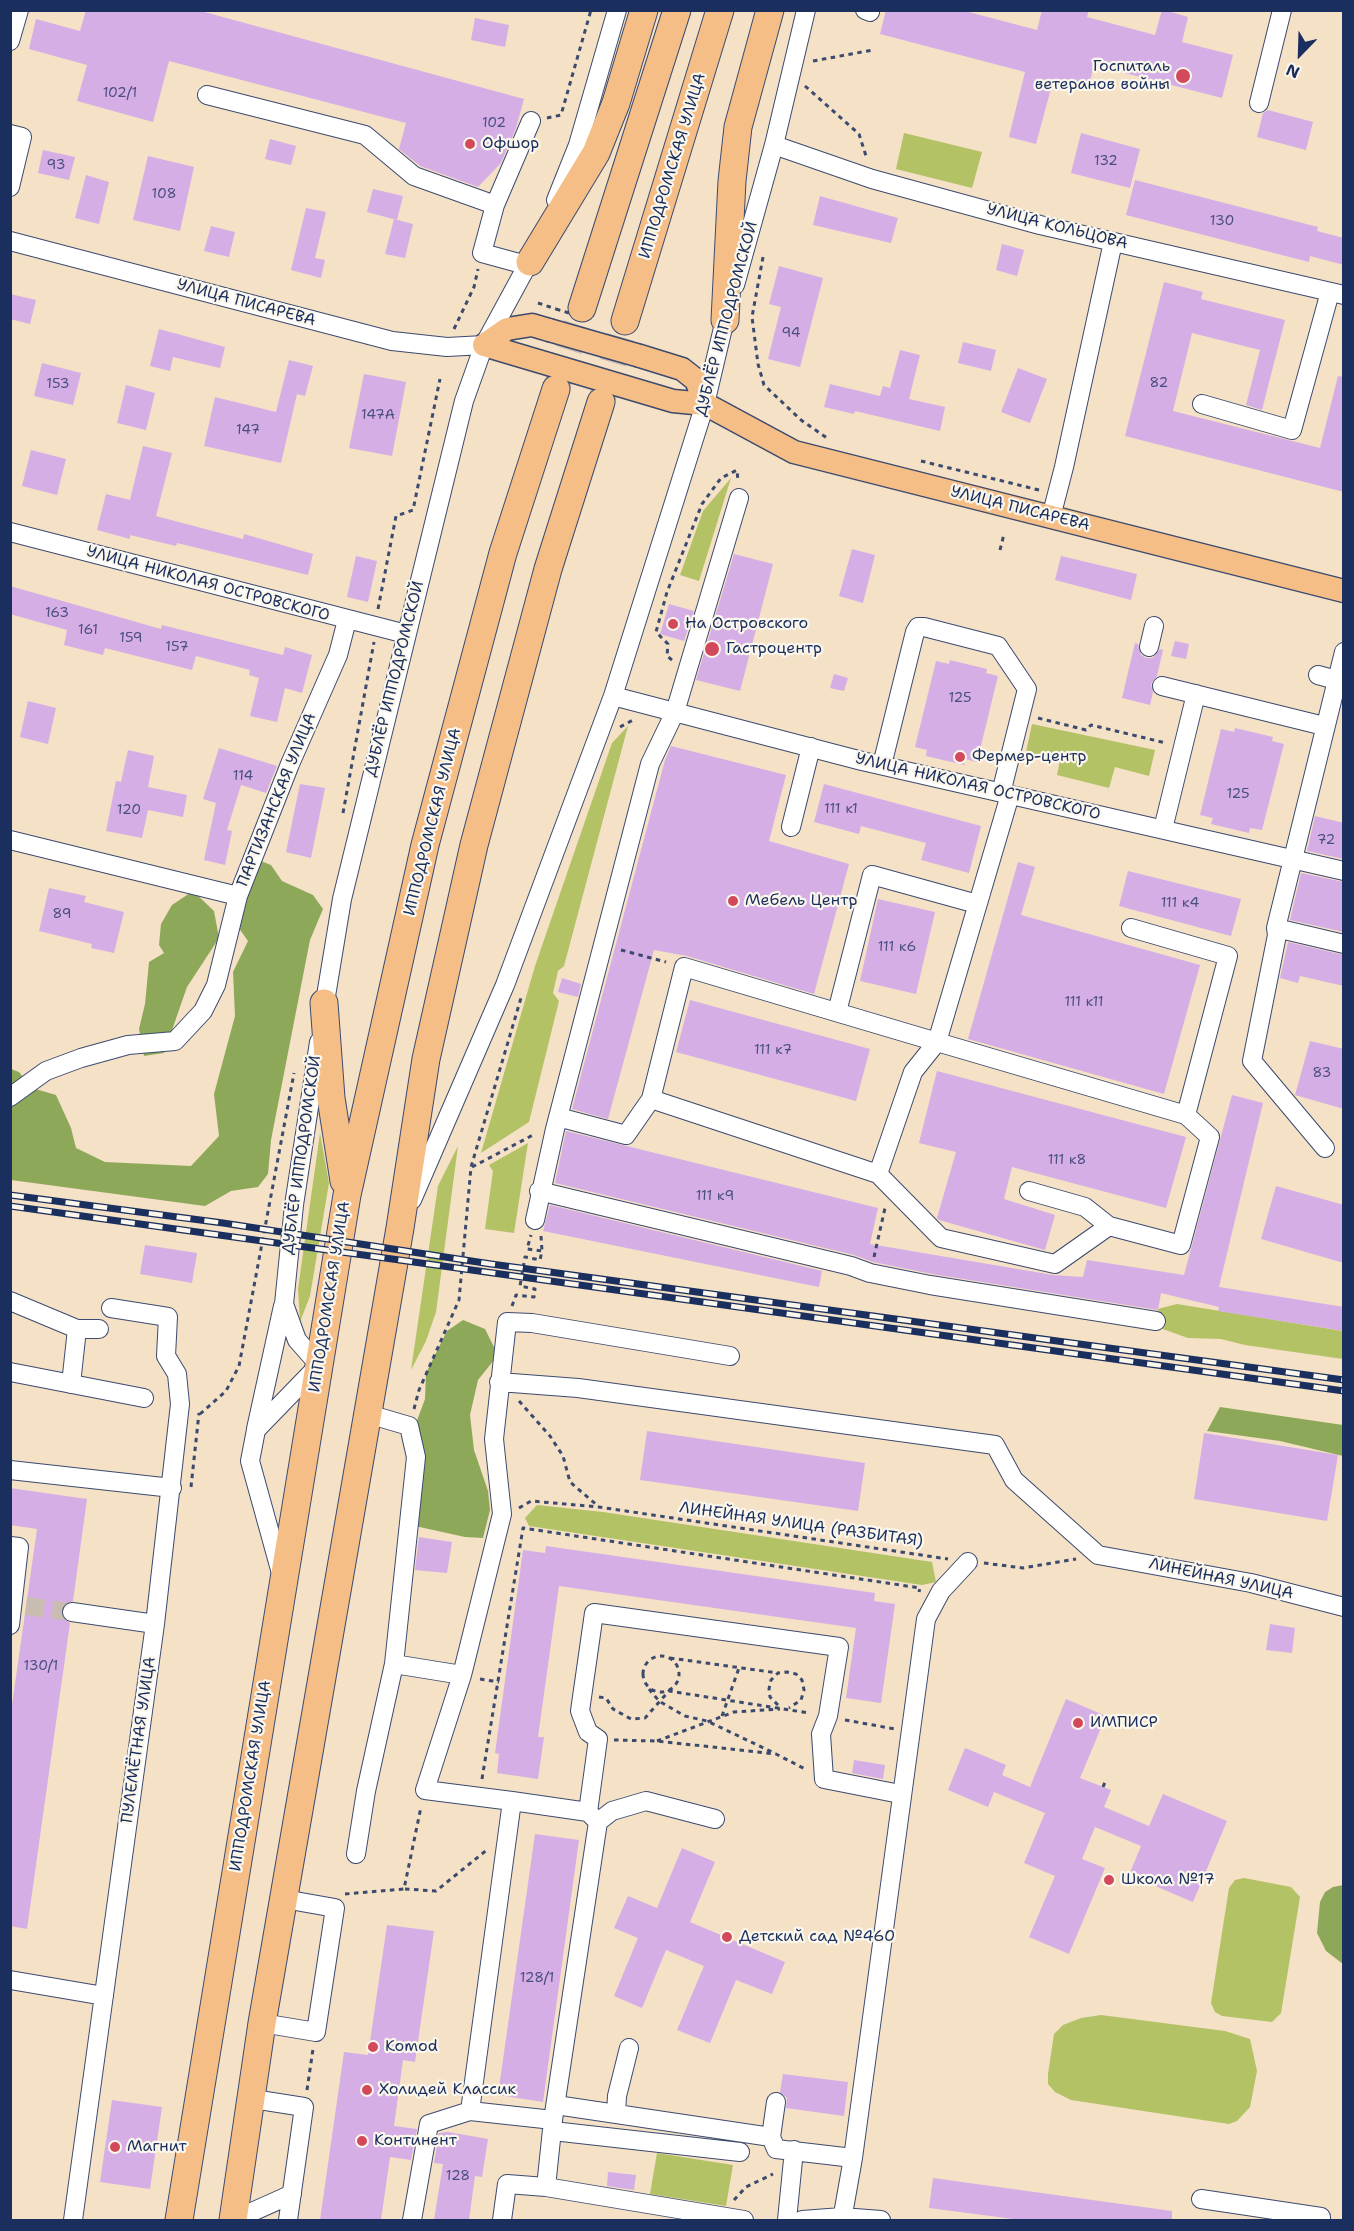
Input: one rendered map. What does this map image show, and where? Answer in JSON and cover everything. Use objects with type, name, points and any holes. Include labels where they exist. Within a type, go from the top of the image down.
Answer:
[{"type":"highway","points":[[528,264],[596,153],[616,103],[644,10]]},
{"type":"highway","points":[[562,316],[677,10]]},
{"type":"highway","name":"ИППОДРОМСКАЯ УЛИЦА","points":[[625,321],[720,10]]},
{"type":"highway","points":[[725,320],[732,181],[738,127],[770,10]]},
{"type":"highway","name":"ИППОДРОМСКАЯ УЛИЦА","points":[[179,2220],[282,1579],[347,1195],[425,845],[503,553],[556,389]]},
{"type":"highway","points":[[234,2220],[262,2023],[400,1228],[426,1059],[474,845],[548,569],[601,402]]},
{"type":"highway","points":[[324,1004],[331,1098],[347,1195]]},
{"type":"main road","points":[[484,345],[507,329],[532,325],[562,316],[640,356],[682,369],[696,380],[705,404]]},
{"type":"main road","name":"УЛИЦА ПИСАРЕВА","points":[[484,345],[673,401],[705,404],[794,452],[1344,591]]},
{"type":"street","points":[[10,41],[19,10]]},
{"type":"street","name":"ДУБЛЁР ИППОДРОМСКОЙ","points":[[319,1365],[297,1340],[284,1304],[292,1225],[324,1004],[342,899],[464,401],[484,345],[528,264],[578,145],[617,10]]},
{"type":"street","name":"ДУБЛЁР ИППОДРОМСКОЙ","points":[[400,1228],[505,985],[613,696],[705,404],[725,320],[774,145],[806,10]]},
{"type":"street","points":[[1259,103],[1282,10]]},
{"type":"street","points":[[207,95],[365,135],[414,176],[495,205]]},
{"type":"street","points":[[528,264],[482,253],[495,205],[531,121]]},
{"type":"street","points":[[10,134],[22,137],[10,187]]},
{"type":"street","name":"УЛИЦА КОЛЬЦОВА","points":[[774,145],[872,179],[1113,242],[1337,294]]},
{"type":"street","name":"УЛИЦА ПИСАРЕВА","points":[[10,241],[392,341],[447,347],[484,345]]},
{"type":"street","points":[[1051,517],[1113,242]]},
{"type":"street","points":[[1202,404],[1292,430],[1337,294]]},
{"type":"street","points":[[535,1220],[539,1191],[650,764],[675,712],[739,498]]},
{"type":"street","name":"УЛИЦА НИКОЛАЯ ОСТРОВСКОГО","points":[[10,532],[406,634]]},
{"type":"street","name":"ПАРТИЗАНСКАЯ УЛИЦА","points":[[10,840],[238,896],[290,764],[338,655],[347,620]]},
{"type":"street","points":[[1149,647],[1154,626]]},
{"type":"street","points":[[882,765],[918,627],[998,646],[1027,689],[1005,794],[977,904],[937,1041],[913,1072],[884,1180]]},
{"type":"street","points":[[1325,1148],[1252,1061],[1277,935],[1276,928],[1292,858],[1324,726],[1337,702],[1327,677],[1344,652]]},
{"type":"street","points":[[1162,686],[1324,726]]},
{"type":"street","points":[[1162,829],[1196,694]]},
{"type":"street","name":"УЛИЦА НИКОЛАЯ ОСТРОВСКОГО","points":[[613,696],[882,765],[1344,871]]},
{"type":"street","points":[[791,827],[811,747]]},
{"type":"street","points":[[837,1012],[872,875],[977,904]]},
{"type":"street","points":[[10,1097],[46,1071],[81,1058],[128,1046],[175,1041],[203,1011],[216,985],[238,896]]},
{"type":"street","points":[[1131,928],[1228,956],[1186,1115]]},
{"type":"street","points":[[1276,928],[1344,944]]},
{"type":"street","points":[[558,1117],[626,1135],[651,1099],[684,967],[1186,1115],[1210,1137],[1181,1245],[1109,1226],[1085,1207],[1029,1191]]},
{"type":"street","points":[[651,1099],[884,1180],[941,1238],[1055,1264],[1109,1226]]},
{"type":"street","points":[[539,1191],[930,1286],[1156,1321]]},
{"type":"street","points":[[10,1301],[77,1329],[99,1329]]},
{"type":"street","points":[[282,1579],[250,1461],[284,1304]]},
{"type":"street","name":"ПУЛЕМЁТНАЯ УЛИЦА","points":[[73,2220],[155,1624],[180,1404],[177,1374],[166,1356],[168,1317],[111,1308]]},
{"type":"street","points":[[716,1819],[646,1801],[593,1817],[512,1801],[425,1790],[462,1675],[502,1514],[494,1439],[507,1322],[532,1323],[730,1356]]},
{"type":"street","points":[[71,1384],[77,1329]]},
{"type":"street","points":[[256,1430],[319,1365]]},
{"type":"street","points":[[10,1372],[144,1398]]},
{"type":"street","points":[[499,1382],[578,1388],[995,1445],[1014,1480],[1098,1555]]},
{"type":"street","points":[[356,1854],[366,1791],[406,1606],[416,1457],[409,1426],[368,1414]]},
{"type":"street","points":[[10,1470],[172,1488]]},
{"type":"street","points":[[10,1546],[20,1548],[20,1605],[10,1625]]},
{"type":"street","name":"ЛИНЕЙНАЯ УЛИЦА","points":[[1098,1555],[1251,1583],[1344,1606]]},
{"type":"street","points":[[842,2219],[853,2158],[900,1794],[926,1619],[941,1592],[968,1562]]},
{"type":"street","points":[[72,1612],[155,1624]]},
{"type":"street","points":[[546,2187],[593,1817],[598,1739],[588,1732],[580,1711],[594,1613],[839,1647],[828,1716],[821,1734],[824,1779],[900,1794]]},
{"type":"street","points":[[394,1664],[462,1675]]},
{"type":"street","points":[[470,2111],[512,1801]]},
{"type":"street","points":[[262,2023],[316,2032],[335,1908],[284,1899]]},
{"type":"street","points":[[10,1980],[104,1996]]},
{"type":"street","points":[[616,2114],[617,2096],[629,2048]]},
{"type":"street","points":[[253,2099],[304,2107],[288,2220]]},
{"type":"street","points":[[776,2102],[771,2137],[776,2149],[853,2158]]},
{"type":"street","points":[[412,2220],[429,2124],[470,2111],[554,2119],[740,2152]]},
{"type":"street","points":[[554,2119],[616,2114],[771,2137]]},
{"type":"street","points":[[787,2220],[794,2150]]},
{"type":"street","points":[[502,2220],[507,2184],[546,2187],[744,2220]]},
{"type":"street","points":[[234,2220],[292,2194]]},
{"type":"street","points":[[1201,2199],[1321,2217],[1321,2220]]},
{"type":"street","points":[[802,2220],[881,2220]]},
{"type":"path","points":[[531,121],[561,115],[591,10]]},
{"type":"path","points":[[807,63],[873,50]]},
{"type":"path","points":[[802,83],[859,134],[872,179]]},
{"type":"path","points":[[453,330],[474,287],[482,253]]},
{"type":"path","points":[[538,303],[562,316]]},
{"type":"path","points":[[366,688],[396,516],[412,510],[440,379]]},
{"type":"path","points":[[764,385],[801,420],[827,438],[838,441]]},
{"type":"path","points":[[919,460],[1057,495]]},
{"type":"path","points":[[687,674],[668,656],[668,644],[656,632],[667,592],[702,504],[721,478],[737,470]]},
{"type":"path","points":[[1000,550],[1004,534]]},
{"type":"path","points":[[1021,714],[1086,730],[1091,725],[1183,747]]},
{"type":"path","points":[[611,731],[641,716]]},
{"type":"path","points":[[602,943],[684,967]]},
{"type":"path","points":[[409,1426],[419,1390],[459,1300],[471,1167],[523,989]]},
{"type":"path","points":[[471,1167],[527,1136]]},
{"type":"path","points":[[870,1273],[884,1180]]},
{"type":"path","points":[[535,1220],[527,1249],[542,1251]]},
{"type":"path","points":[[507,1322],[516,1294],[534,1297],[535,1289],[520,1286],[525,1257],[540,1260],[543,1241],[535,1220]]},
{"type":"path","points":[[499,1382],[529,1411],[550,1436],[563,1456],[570,1482],[599,1507]]},
{"type":"path","points":[[200,1414],[226,1391]]},
{"type":"path","name":"ЛИНЕЙНАЯ УЛИЦА (РАЗБИТАЯ)","points":[[502,1514],[531,1501],[599,1507],[968,1562],[1023,1568],[1098,1555]]},
{"type":"path","points":[[657,1741],[707,1720],[722,1716],[794,1707],[801,1700],[804,1690],[802,1680],[796,1674],[654,1657],[645,1664],[643,1673],[649,1689],[659,1701],[685,1716],[707,1720],[824,1779]]},
{"type":"path","points":[[582,1694],[606,1698],[613,1709],[631,1719],[645,1718],[669,1691],[679,1674],[676,1664],[670,1658]]},
{"type":"path","points":[[722,1716],[725,1700],[739,1668]]},
{"type":"path","points":[[778,1673],[771,1680],[770,1697],[775,1704],[786,1708]]},
{"type":"path","points":[[649,1689],[786,1708],[910,1732]]},
{"type":"path","points":[[598,1739],[657,1741],[776,1754]]},
{"type":"path","points":[[1103,1787],[1105,1782]]},
{"type":"path","points":[[404,1889],[425,1790]]},
{"type":"path","points":[[346,1893],[404,1889],[436,1891],[508,1832]]},
{"type":"path","points":[[304,2107],[316,2032]]},
{"type":"path","points":[[718,2216],[746,2187],[773,2174],[792,2171]]},
{"type":"green space","points":[[904,133],[982,152],[972,188],[896,169]]},
{"type":"green space","points":[[731,478],[699,581],[680,575],[703,511]]},
{"type":"green space","points":[[1032,724],[1155,750],[1149,776],[1115,767],[1109,788],[1057,775],[1060,760],[1026,752]]},
{"type":"green space","points":[[628,726],[564,966],[558,971],[553,993],[559,1001],[529,1122],[481,1153],[535,966],[612,743]]},
{"type":"green space","points":[[258,860],[271,865],[282,881],[313,895],[323,909],[310,940],[271,1140],[268,1174],[258,1187],[231,1191],[205,1206],[11,1180],[11,1069],[19,1072],[32,1088],[56,1095],[71,1128],[76,1148],[105,1162],[191,1166],[219,1136],[214,1094],[235,1016],[233,972],[248,941],[236,924]]},
{"type":"green space","points":[[193,891],[214,911],[219,938],[187,987],[164,1053],[144,1056],[139,1029],[145,1004],[149,962],[164,953],[159,945],[161,924],[172,905]]},
{"type":"green space","points":[[320,1133],[329,1183],[310,1296],[300,1322],[298,1289]]},
{"type":"green space","points":[[528,1143],[514,1233],[485,1229],[493,1171],[489,1165]]},
{"type":"green space","points":[[458,1146],[436,1312],[426,1341],[411,1370],[438,1186]]},
{"type":"green space","points":[[1177,1304],[1343,1331],[1343,1359],[1245,1345],[1221,1339],[1188,1338],[1160,1328],[1158,1309]]},
{"type":"green space","points":[[463,1320],[485,1329],[498,1355],[478,1380],[470,1415],[474,1450],[488,1491],[490,1510],[483,1538],[465,1537],[415,1526],[415,1426],[425,1399],[426,1373],[447,1331]]},
{"type":"green space","points":[[1220,1407],[1343,1425],[1343,1456],[1280,1441],[1207,1431]]},
{"type":"green space","points":[[537,1505],[603,1512],[932,1562],[936,1582],[922,1585],[529,1526],[525,1518]]},
{"type":"green space","points":[[1244,1878],[1291,1887],[1300,1897],[1281,2013],[1272,2022],[1222,2016],[1215,2012],[1211,2003],[1229,1888],[1235,1880]]},
{"type":"green space","points":[[1344,1885],[1343,1964],[1326,1951],[1317,1933],[1320,1902],[1325,1892],[1333,1887]]},
{"type":"green space","points":[[1101,2015],[1225,2031],[1250,2039],[1257,2071],[1250,2107],[1237,2121],[1229,2124],[1071,2100],[1055,2092],[1048,2084],[1054,2034],[1063,2025],[1081,2018]]},
{"type":"green space","points":[[657,2153],[733,2165],[726,2206],[650,2194]]},
{"type":"building","points":[[86,10],[197,10],[524,99],[516,128],[501,163],[478,187],[420,166],[399,149],[406,123],[169,61],[153,122],[77,101],[87,65],[29,49],[36,19],[80,31]]},
{"type":"building","name":"Госпиталь ветеранов войны","points":[[886,10],[961,10],[1037,30],[1042,10],[1089,10],[1087,17],[1155,35],[1162,10],[1164,10],[1188,17],[1182,42],[1233,55],[1222,98],[1094,65],[1088,90],[1053,81],[1036,144],[1009,137],[1025,72],[880,34]]},
{"type":"building","points":[[475,18],[509,25],[505,47],[471,40]]},
{"type":"building","points":[[1268,110],[1313,122],[1306,150],[1257,137],[1263,113]]},
{"type":"building","points":[[1081,133],[1140,149],[1130,188],[1071,173]]},
{"type":"building","points":[[270,139],[296,146],[291,165],[265,159]]},
{"type":"building","points":[[43,150],[75,157],[69,180],[38,173]]},
{"type":"building","points":[[148,156],[194,167],[180,231],[133,220]]},
{"type":"building","points":[[86,175],[109,182],[99,224],[75,218]]},
{"type":"building","points":[[1135,180],[1318,227],[1317,231],[1344,238],[1344,265],[1310,256],[1309,262],[1126,215]]},
{"type":"building","points":[[373,189],[403,196],[397,220],[367,212]]},
{"type":"building","points":[[820,196],[898,218],[891,243],[813,225]]},
{"type":"building","points":[[306,208],[326,212],[315,258],[325,260],[321,278],[291,270]]},
{"type":"building","points":[[394,219],[413,224],[405,258],[385,254]]},
{"type":"building","points":[[211,226],[235,232],[229,257],[204,251]]},
{"type":"building","points":[[1002,244],[1024,250],[1017,276],[996,270]]},
{"type":"building","points":[[779,266],[823,278],[800,367],[768,359],[781,307],[769,304]]},
{"type":"building","points":[[1164,282],[1203,292],[1201,299],[1285,320],[1262,410],[1246,405],[1260,350],[1192,333],[1173,411],[1320,448],[1338,376],[1344,377],[1344,492],[1125,436]]},
{"type":"building","points":[[10,294],[36,300],[30,324],[10,319]]},
{"type":"building","points":[[159,329],[225,347],[220,368],[173,357],[170,371],[150,366]]},
{"type":"building","points":[[963,342],[996,350],[991,371],[958,363]]},
{"type":"building","points":[[900,350],[920,355],[909,399],[945,407],[940,431],[855,411],[854,414],[824,407],[830,384],[880,396],[883,386],[890,388]]},
{"type":"building","points":[[289,360],[313,366],[305,396],[297,394],[281,463],[204,446],[215,397],[276,412]]},
{"type":"building","points":[[42,363],[81,373],[73,405],[34,396]]},
{"type":"building","points":[[1018,368],[1047,379],[1030,423],[1001,412]]},
{"type":"building","points":[[364,374],[406,382],[392,456],[349,448]]},
{"type":"building","points":[[126,385],[155,393],[146,430],[117,423]]},
{"type":"building","points":[[143,446],[172,453],[156,516],[243,539],[244,534],[313,554],[308,575],[177,543],[176,546],[130,535],[130,539],[97,530],[106,494],[130,500]]},
{"type":"building","points":[[31,450],[66,459],[57,495],[22,486]]},
{"type":"building","points":[[852,549],[875,555],[863,603],[839,596]]},
{"type":"building","points":[[734,554],[773,564],[740,691],[696,680]]},
{"type":"building","points":[[356,556],[377,561],[368,602],[347,597]]},
{"type":"building","points":[[1061,556],[1137,574],[1131,600],[1055,580]]},
{"type":"building","points":[[10,586],[161,629],[162,625],[283,655],[285,647],[312,655],[302,693],[285,688],[277,722],[250,716],[259,678],[249,675],[250,670],[196,656],[192,670],[105,648],[103,655],[64,645],[67,630],[10,614]]},
{"type":"building","points":[[669,604],[694,611],[684,641],[660,634]]},
{"type":"building","points":[[1175,641],[1189,644],[1186,659],[1171,656]]},
{"type":"building","points":[[1135,643],[1138,644],[1141,655],[1146,658],[1153,658],[1160,649],[1163,650],[1157,676],[1151,684],[1153,692],[1150,705],[1122,698]]},
{"type":"building","points":[[950,660],[987,669],[986,673],[998,676],[977,762],[965,759],[964,765],[926,756],[927,750],[915,747],[936,661],[949,664]]},
{"type":"building","points":[[834,674],[848,678],[844,691],[830,688]]},
{"type":"building","points":[[28,701],[56,708],[48,744],[20,737]]},
{"type":"building","points":[[1235,728],[1273,737],[1272,741],[1284,744],[1262,830],[1250,828],[1249,833],[1211,824],[1213,818],[1200,815],[1221,729],[1234,732]]},
{"type":"building","name":"Мебель Центр","points":[[671,746],[786,775],[769,841],[849,864],[814,994],[687,956],[654,950],[608,1119],[572,1109],[665,760]]},
{"type":"building","points":[[219,748],[277,766],[266,793],[241,785],[227,830],[232,831],[225,865],[204,860],[216,803],[203,799]]},
{"type":"building","points":[[128,750],[154,756],[148,787],[187,795],[183,817],[148,810],[142,838],[106,831],[116,781],[121,782]]},
{"type":"building","points":[[300,784],[325,788],[311,858],[286,852]]},
{"type":"building","points":[[824,784],[981,826],[969,873],[921,860],[926,843],[861,826],[859,834],[814,822]]},
{"type":"building","points":[[1315,816],[1344,823],[1344,859],[1307,851]]},
{"type":"building","points":[[1018,862],[1035,867],[1021,915],[1200,965],[1164,1094],[968,1039]]},
{"type":"building","points":[[1128,871],[1241,899],[1231,936],[1119,906]]},
{"type":"building","points":[[1301,873],[1344,882],[1344,932],[1290,920]]},
{"type":"building","points":[[49,888],[86,896],[84,902],[124,912],[114,953],[91,948],[92,944],[39,931]]},
{"type":"building","points":[[878,899],[935,912],[916,994],[860,981]]},
{"type":"building","points":[[1288,942],[1344,955],[1344,986],[1300,976],[1298,983],[1280,978]]},
{"type":"building","points":[[562,978],[581,984],[578,997],[558,992]]},
{"type":"building","points":[[690,1000],[870,1049],[856,1101],[676,1052]]},
{"type":"building","points":[[1310,1041],[1344,1049],[1344,1109],[1295,1095]]},
{"type":"building","points":[[937,1071],[1186,1137],[1166,1208],[1012,1167],[1004,1199],[1055,1215],[1045,1250],[939,1220],[937,1218],[956,1152],[919,1143]]},
{"type":"building","points":[[1232,1095],[1263,1103],[1219,1287],[1344,1307],[1344,1331],[1218,1311],[1219,1307],[1161,1293],[1158,1310],[932,1274],[873,1262],[854,1255],[555,1183],[566,1131],[878,1208],[870,1244],[1053,1275],[1083,1277],[1087,1260],[1184,1275]]},
{"type":"building","points":[[1276,1186],[1344,1205],[1344,1263],[1261,1239]]},
{"type":"building","points":[[550,1205],[822,1271],[819,1287],[543,1231]]},
{"type":"building","points":[[145,1245],[197,1253],[192,1283],[140,1274]]},
{"type":"building","points":[[647,1431],[865,1463],[858,1511],[640,1480]]},
{"type":"building","points":[[1204,1433],[1338,1455],[1327,1521],[1194,1499]]},
{"type":"building","points":[[10,1488],[87,1499],[73,1601],[64,1605],[61,1611],[65,1620],[70,1623],[27,1929],[10,1926],[10,1719],[37,1529],[10,1525]]},
{"type":"building","points":[[419,1537],[452,1542],[447,1573],[415,1570]]},
{"type":"building","points":[[546,1546],[875,1593],[874,1601],[895,1604],[881,1703],[846,1698],[856,1628],[559,1586],[538,1737],[544,1737],[538,1779],[497,1773],[499,1754],[495,1753],[523,1550],[545,1553]]},
{"type":"building","points":[[1270,1624],[1295,1628],[1292,1653],[1266,1650]]},
{"type":"building","points":[[1066,1699],[1106,1716],[1080,1778],[1111,1790],[1104,1807],[1149,1826],[1163,1794],[1227,1821],[1193,1902],[1129,1875],[1141,1846],[1095,1827],[1082,1859],[1105,1868],[1069,1954],[1029,1937],[1055,1876],[1024,1863],[1045,1813],[994,1792],[988,1807],[948,1790],[965,1748],[1006,1765],[1002,1775],[1030,1787]]},
{"type":"building","points":[[854,1760],[885,1765],[883,1779],[852,1773]]},
{"type":"building","points":[[535,1834],[579,1840],[543,2102],[498,2095]]},
{"type":"building","points":[[682,1848],[715,1862],[690,1922],[785,1962],[772,1994],[736,1980],[710,2043],[677,2030],[704,1966],[666,1950],[642,2008],[614,1996],[638,1938],[614,1928],[628,1896],[657,1908]]},
{"type":"building","name":"Континент","points":[[387,1925],[434,1931],[415,2062],[403,2060],[394,2126],[417,2129],[411,2160],[390,2157],[381,2220],[320,2220],[344,2052],[368,2055]]},
{"type":"building","points":[[783,2074],[848,2082],[844,2116],[786,2108],[787,2098],[780,2092]]},
{"type":"building","points":[[112,2100],[162,2107],[150,2189],[100,2182]]},
{"type":"building","points":[[448,2132],[488,2139],[482,2177],[475,2176],[469,2220],[434,2220],[443,2164],[434,2163],[439,2133]]},
{"type":"building","points":[[608,2172],[636,2175],[634,2190],[607,2186]]},
{"type":"building","points":[[933,2178],[1172,2211],[1172,2220],[1021,2220],[929,2208]]},
{"type":"tunnel","points":[[556,389],[582,308]]},
{"type":"tunnel","points":[[601,402],[625,321]]},
{"type":"tunnel","points":[[26,1606],[72,1612]]},
{"type":"railway","points":[[10,1195],[223,1223],[491,1264],[1344,1380]]},
{"type":"railway","points":[[10,1206],[1344,1391]]},
{"type":"place","name":"Госпиталь ветеранов войны","points":[[1183,76]]},
{"type":"place","name":"Офшор","points":[[470,144]]},
{"type":"place","name":"На Островского","points":[[673,624]]},
{"type":"place","name":"Гастроцентр","points":[[712,649]]},
{"type":"place","name":"Фермер-центр","points":[[960,757]]},
{"type":"place","name":"Мебель Центр","points":[[733,901]]},
{"type":"place","name":"ИМПИСР","points":[[1078,1723]]},
{"type":"place","name":"Школа №17","points":[[1109,1880]]},
{"type":"place","name":"Детский сад №460","points":[[727,1937]]},
{"type":"place","name":"Komod","points":[[373,2047]]},
{"type":"place","name":"Холидей Классик","points":[[367,2090]]},
{"type":"place","name":"Континент","points":[[362,2141]]},
{"type":"place","name":"Магнит","points":[[115,2147]]}]
